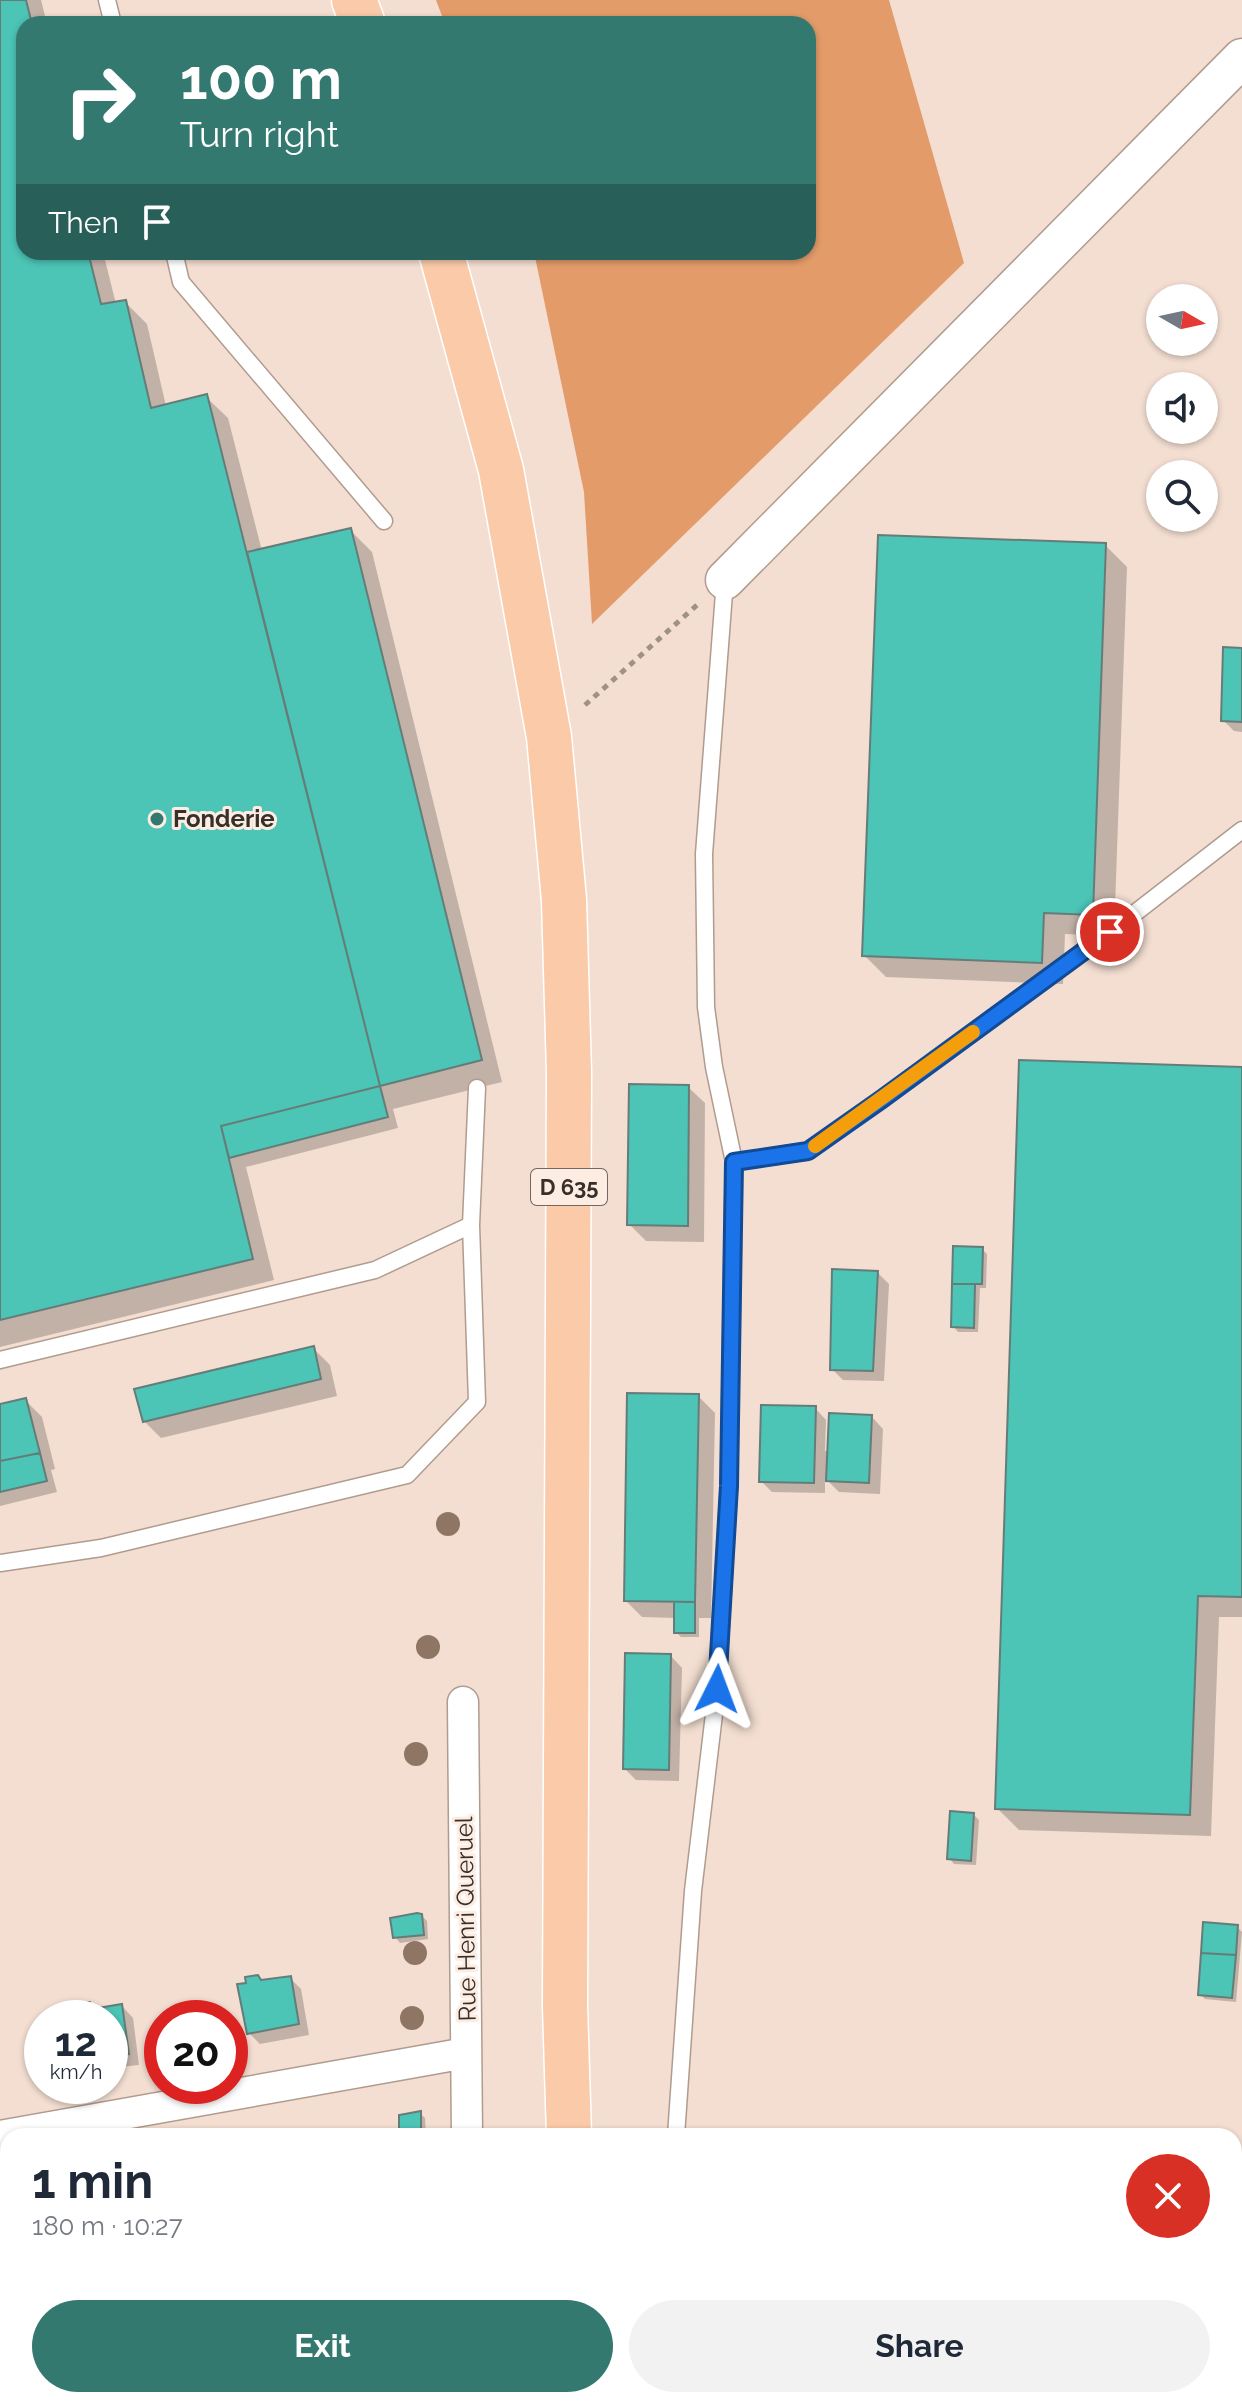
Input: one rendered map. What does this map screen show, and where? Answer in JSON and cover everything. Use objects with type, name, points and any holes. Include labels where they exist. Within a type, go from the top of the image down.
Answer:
[{"type":"main road","name":"D 635","points":[[443,260],[501,470],[549,737],[564,900],[569,1073],[565,1990],[569,2128]]},
{"type":"street","points":[[725,580],[1242,58]]},
{"type":"street","name":"Rue Henri Queruel","points":[[463,1702],[467,2128]]},
{"type":"street","points":[[45,2128],[466,2053]]},
{"type":"lane","points":[[176,260],[181,282],[384,521]]},
{"type":"lane","points":[[677,2128],[693,1891],[717,1689],[729,1486],[734,1162],[714,1067],[706,1007],[704,854],[725,580]]},
{"type":"lane","points":[[734,1162],[808,1151],[1097,941],[1242,830]]},
{"type":"lane","points":[[0,1563],[101,1548],[407,1475],[477,1402],[471,1225],[477,1088]]},
{"type":"lane","points":[[0,1360],[375,1270],[471,1225]]},
{"type":"path","points":[[549,737],[725,580]]},
{"type":"shaded area","points":[[436,0],[889,0],[964,263],[592,624],[584,492],[536,260],[816,260],[816,16],[442,16]]},
{"type":"building","name":"Fonderie","points":[[0,0],[26,0],[30,16],[16,16],[16,260],[90,260],[101,304],[126,300],[151,408],[207,394],[380,1086],[221,1126],[253,1259],[0,1320]]},
{"type":"building","points":[[351,528],[482,1060],[380,1086],[247,552]]},
{"type":"building","points":[[878,535],[1106,543],[1093,915],[1044,913],[1042,963],[862,956]]},
{"type":"building","points":[[1223,647],[1242,648],[1242,722],[1221,721]]},
{"type":"building","points":[[1019,1060],[1242,1067],[1242,1597],[1198,1596],[1190,1815],[995,1809]]},
{"type":"building","points":[[629,1084],[689,1085],[688,1226],[627,1225]]},
{"type":"building","points":[[380,1086],[388,1117],[229,1158],[221,1126]]},
{"type":"building","points":[[953,1246],[983,1247],[982,1284],[952,1284]]},
{"type":"building","points":[[832,1269],[878,1271],[873,1371],[830,1370]]},
{"type":"building","points":[[952,1284],[975,1284],[974,1328],[951,1327]]},
{"type":"building","points":[[314,1346],[321,1379],[143,1422],[134,1389]]},
{"type":"building","points":[[627,1393],[699,1394],[695,1602],[624,1601]]},
{"type":"building","points":[[26,1398],[40,1453],[0,1461],[0,1404]]},
{"type":"building","points":[[761,1405],[816,1406],[814,1483],[759,1482]]},
{"type":"building","points":[[829,1413],[872,1415],[869,1483],[826,1481]]},
{"type":"building","points":[[40,1453],[47,1481],[0,1492],[0,1461]]},
{"type":"building","points":[[674,1602],[695,1602],[695,1633],[674,1633]]},
{"type":"building","points":[[625,1653],[671,1654],[669,1770],[623,1769]]},
{"type":"building","points":[[950,1811],[974,1813],[971,1861],[947,1859]]},
{"type":"building","points":[[422,1914],[424,1935],[393,1938],[390,1918]]},
{"type":"building","points":[[1203,1922],[1238,1925],[1236,1955],[1201,1953]]},
{"type":"building","points":[[1201,1953],[1236,1955],[1232,1998],[1198,1995]]},
{"type":"building","points":[[258,1975],[261,1980],[291,1976],[299,2024],[248,2034],[248,2000],[240,2000],[237,1984],[246,1983],[245,1977]]},
{"type":"building","points":[[421,2111],[421,2128],[399,2128],[399,2115]]},
{"type":"slow traffic","points":[[815,1146],[973,1032]]},
{"type":"place","name":"Fonderie","points":[[157,819]]},
{"type":"route","points":[[717,1689],[729,1486],[734,1162],[808,1151],[1110,932]]}]
